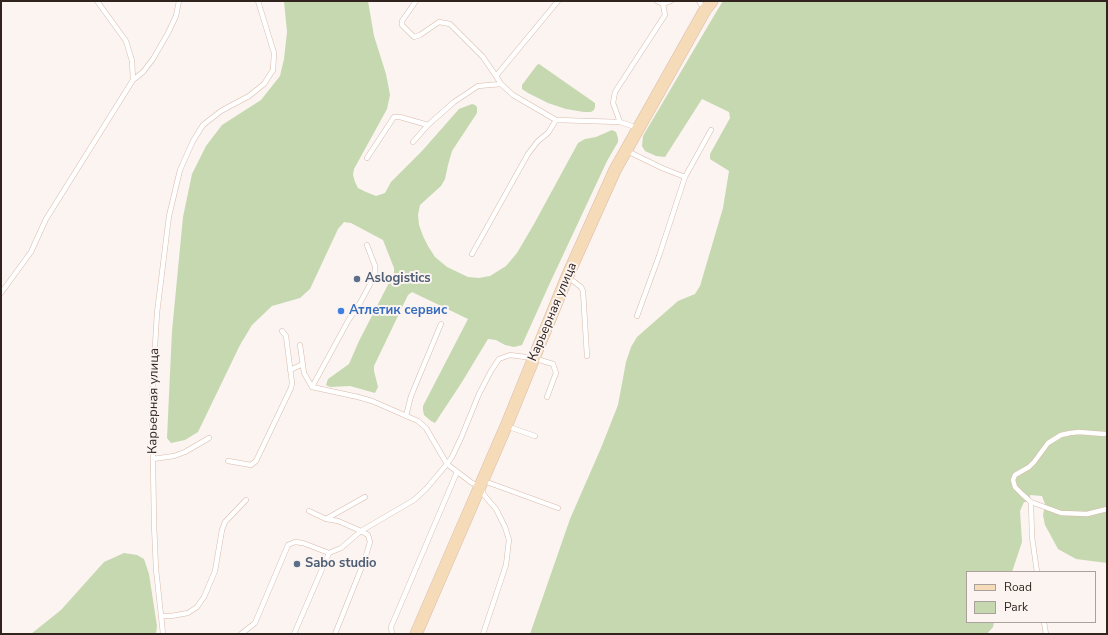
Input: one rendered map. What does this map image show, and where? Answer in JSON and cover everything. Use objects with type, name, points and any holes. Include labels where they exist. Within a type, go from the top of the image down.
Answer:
[{"type":"street","name":"Карьерная улица","points":[[416,634],[507,424],[567,277],[615,170],[705,4]]},
{"type":"lane","points":[[97,1],[126,41],[132,62],[133,80]]},
{"type":"lane","points":[[1,293],[31,252],[46,219],[133,80],[143,72],[153,59],[176,16],[179,1]]},
{"type":"lane","name":"Карьерная улица","points":[[163,634],[156,570],[152,396],[157,313],[169,216],[180,170],[193,141],[203,125],[221,111],[249,96],[264,84],[273,70],[274,53],[258,1]]},
{"type":"lane","points":[[416,1],[402,21],[402,25],[414,37],[420,35],[439,22],[450,24],[483,57],[501,84],[513,95],[556,120],[620,122],[638,129]]},
{"type":"lane","points":[[496,76],[558,1]]},
{"type":"lane","points":[[657,1],[663,4],[671,1]]},
{"type":"lane","points":[[620,122],[613,103],[615,92],[665,15],[663,4]]},
{"type":"lane","points":[[413,142],[428,125],[454,102],[478,86],[501,84]]},
{"type":"lane","points":[[367,158],[394,117],[400,117],[428,125]]},
{"type":"lane","points":[[472,254],[528,154],[538,141],[548,133],[556,120]]},
{"type":"lane","points":[[637,316],[659,256],[685,177],[711,130]]},
{"type":"lane","points":[[626,150],[662,168],[685,177]]},
{"type":"lane","points":[[312,387],[375,275],[375,266],[367,245]]},
{"type":"lane","points":[[567,277],[583,291],[587,356]]},
{"type":"lane","points":[[406,416],[411,396],[441,324]]},
{"type":"lane","points":[[228,461],[251,465],[256,461],[291,388],[292,383],[286,336],[282,331]]},
{"type":"lane","points":[[300,344],[304,373],[312,387],[358,396],[418,421],[426,428],[447,464],[472,483],[481,483],[558,508]]},
{"type":"lane","points":[[241,634],[255,623],[288,546],[295,542],[303,543],[328,553],[341,548],[361,531],[414,500],[426,489],[447,464],[461,438],[478,394],[491,370],[499,359],[510,355],[533,358],[553,364],[556,374],[547,398]]},
{"type":"lane","points":[[290,370],[303,364]]},
{"type":"lane","points":[[507,424],[512,428],[535,436]]},
{"type":"lane","points":[[1104,434],[1079,432],[1061,435],[1048,443],[1034,462],[1029,467],[1015,475],[1013,480],[1015,487],[1031,502],[1061,513],[1087,514],[1107,509]]},
{"type":"lane","points":[[153,459],[174,456],[185,452],[209,438]]},
{"type":"lane","points":[[392,634],[392,627],[457,472]]},
{"type":"lane","points":[[481,483],[484,495],[496,508],[502,518],[509,540],[506,565],[483,634]]},
{"type":"lane","points":[[326,519],[365,497]]},
{"type":"lane","points":[[161,616],[188,613],[197,607],[204,597],[214,571],[225,522],[246,500]]},
{"type":"lane","points":[[1031,502],[1032,537],[1037,571]]},
{"type":"lane","points":[[309,511],[326,519],[338,521],[361,531],[368,535],[370,542],[365,559],[336,634]]},
{"type":"lane","points":[[294,634],[328,553]]},
{"type":"lane","points":[[1044,623],[1046,634]]},
{"type":"green space","points":[[284,1],[368,1],[374,36],[386,74],[390,95],[387,109],[354,169],[353,175],[358,188],[376,196],[385,193],[391,182],[422,151],[459,109],[472,104],[477,107],[477,113],[452,151],[445,179],[441,186],[420,205],[418,215],[419,225],[423,236],[435,257],[447,267],[468,277],[479,278],[490,276],[506,266],[517,253],[578,143],[585,139],[596,137],[612,130],[616,132],[618,142],[607,161],[522,345],[514,347],[505,345],[496,340],[488,339],[435,423],[424,415],[423,406],[468,319],[412,292],[408,295],[374,366],[378,387],[375,393],[350,386],[330,387],[326,385],[328,379],[349,364],[359,341],[394,273],[394,268],[383,240],[351,223],[344,222],[338,229],[310,289],[300,298],[272,306],[252,325],[240,345],[198,432],[185,440],[171,443],[167,438],[172,331],[183,217],[192,174],[206,146],[222,125],[261,100],[280,76],[284,59],[287,32]]},
{"type":"green space","points":[[723,1],[1107,1],[1107,563],[1076,559],[1058,549],[1045,525],[1043,515],[1045,504],[1042,496],[1030,495],[1031,502],[1024,502],[1020,511],[1022,542],[1012,571],[966,571],[966,623],[994,623],[993,627],[987,634],[530,634],[570,519],[618,405],[626,362],[631,347],[637,337],[678,301],[695,294],[700,286],[723,208],[729,171],[710,159],[710,154],[730,118],[729,112],[702,99],[665,157],[656,156],[645,151],[642,146],[643,136]]},
{"type":"green space","points":[[539,64],[595,103],[594,110],[591,112],[584,112],[566,109],[548,103],[522,89],[522,85]]},
{"type":"green space","points":[[124,553],[137,555],[144,559],[149,574],[157,626],[156,634],[31,634],[61,610],[104,562]]},
{"type":"place","name":"Aslogistics","points":[[357,279]]},
{"type":"place","name":"Атлетик сервис","points":[[341,311]]},
{"type":"place","name":"Sabo studio","points":[[297,564]]}]
